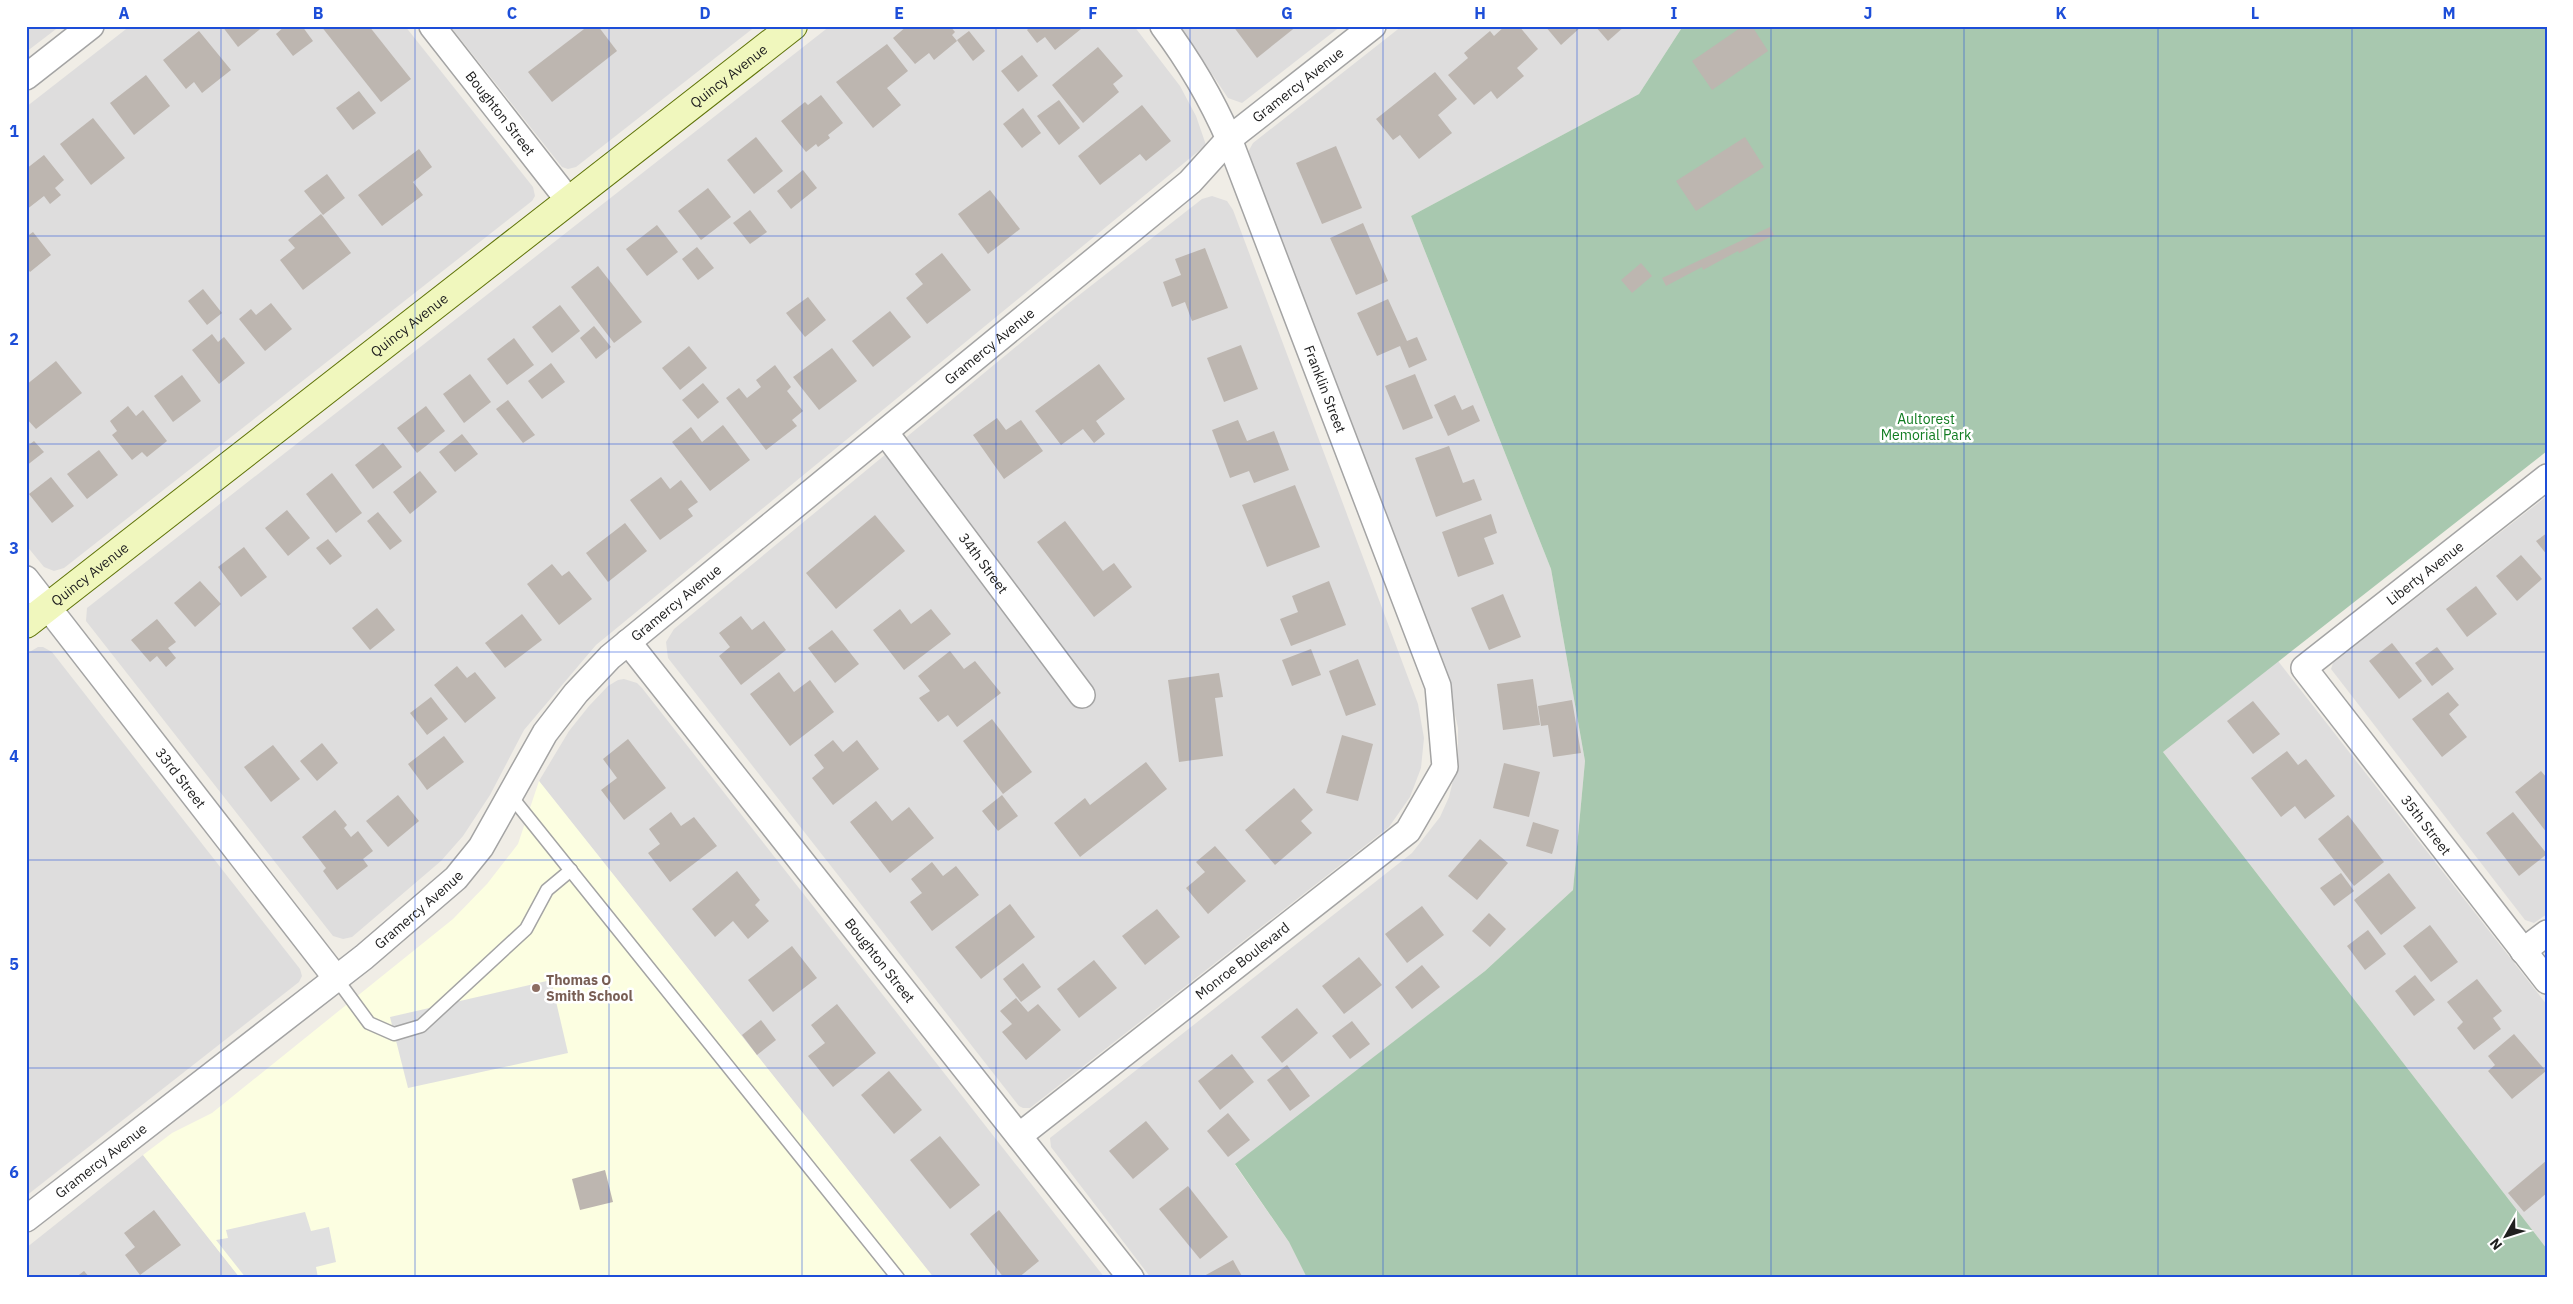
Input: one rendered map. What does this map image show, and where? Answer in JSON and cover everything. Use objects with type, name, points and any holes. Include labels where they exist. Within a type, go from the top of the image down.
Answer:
[{"type":"street","points":[[26,77],[91,26]]},
{"type":"street","name":"Boughton Street","points":[[432,26],[569,201]]},
{"type":"street","name":"Quincy Avenue","points":[[26,624],[793,26]]},
{"type":"street","name":"Franklin Street","points":[[1163,26],[1189,61],[1212,101],[1229,139],[1438,686],[1445,767]]},
{"type":"street","name":"Gramercy Avenue","points":[[26,1219],[336,978],[456,878],[481,847],[545,733],[570,701],[610,657],[1190,182],[1229,139],[1373,26]]},
{"type":"street","name":"34th Street","points":[[885,432],[1082,695]]},
{"type":"street","name":"Liberty Avenue","points":[[2304,668],[2547,477]]},
{"type":"street","name":"33rd Street","points":[[26,579],[336,978]]},
{"type":"street","name":"Boughton Street","points":[[628,642],[1131,1278]]},
{"type":"street","name":"35th Street","points":[[2304,668],[2547,981]]},
{"type":"street","name":"Monroe Boulevard","points":[[1019,1136],[1408,831],[1445,767]]},
{"type":"street","points":[[2523,951],[2547,933]]},
{"type":"lane","points":[[510,795],[898,1278]]},
{"type":"lane","points":[[336,978],[369,1023],[394,1034],[421,1026],[526,930],[547,890],[570,870]]},
{"type":"shaded area","points":[[26,26],[60,26],[26,52]]},
{"type":"shaded area","points":[[130,26],[405,26],[533,187],[535,196],[532,201],[64,568],[54,571],[44,567],[26,545],[26,107]]},
{"type":"shaded area","points":[[450,26],[756,26],[576,167],[568,169],[562,167]]},
{"type":"shaded area","points":[[830,26],[1134,26],[1180,86],[1196,116],[1206,145],[596,645],[524,730],[490,795],[463,836],[441,861],[352,937],[343,939],[333,936],[86,621],[87,608]]},
{"type":"shaded area","points":[[1180,26],[1341,26],[1242,103],[1228,98]]},
{"type":"shaded area","points":[[1402,26],[1683,26],[1639,94],[1411,216],[1551,569],[1585,761],[1573,890],[1485,971],[1235,1165],[1289,1242],[1307,1278],[1151,1278],[1051,1147],[1050,1138],[1412,853],[1440,817],[1449,797],[1458,760],[1458,728],[1448,684],[1248,152],[1253,143]]},
{"type":"shaded area","points":[[1212,196],[1227,201],[1233,210],[1418,704],[1424,738],[1421,768],[1410,797],[1389,827],[1030,1108],[1023,1108],[1019,1106],[668,658],[666,642],[674,629],[1069,303],[1202,199]]},
{"type":"shaded area","points":[[2547,496],[2547,914],[2534,923],[2525,920],[2331,669],[2333,663]]},
{"type":"shaded area","points":[[38,647],[43,647],[52,652],[300,969],[302,976],[299,982],[26,1196],[26,654]]},
{"type":"shaded area","points":[[2278,661],[2547,1005],[2547,1249],[2163,752]]},
{"type":"shaded area","points":[[624,679],[637,683],[642,688],[1105,1278],[934,1278],[539,781],[569,731],[589,706],[608,686]]},
{"type":"shaded area","name":"Thomas O Smith School","points":[[539,781],[934,1278],[240,1278],[143,1155],[172,1133],[212,1113],[453,919],[487,884],[518,844]]},
{"type":"shaded area","points":[[551,980],[568,1053],[408,1088],[390,1017]]},
{"type":"shaded area","points":[[143,1155],[240,1278],[26,1278],[26,1248]]},
{"type":"shaded area","points":[[305,1212],[311,1231],[329,1227],[336,1262],[316,1267],[318,1278],[246,1278],[216,1240],[228,1238],[226,1230]]},
{"type":"green space","name":"Aultorest Memorial Park","points":[[1683,26],[2547,26],[2547,451],[2163,752],[2547,1249],[2547,1278],[1307,1278],[1289,1242],[1235,1164],[1485,971],[1573,890],[1585,761],[1551,569],[1411,216],[1639,94]]},
{"type":"building","points":[[222,26],[264,26],[238,47]]},
{"type":"building","points":[[285,26],[302,26],[313,41],[293,56],[276,34]]},
{"type":"building","points":[[321,26],[369,26],[411,79],[381,102]]},
{"type":"building","points":[[588,26],[598,26],[617,51],[552,102],[528,72]]},
{"type":"building","points":[[907,26],[950,26],[955,32],[952,35],[957,41],[934,60],[929,53],[915,64],[893,38]]},
{"type":"building","points":[[1031,26],[1079,26],[1081,29],[1055,50],[1045,37],[1037,43],[1027,30]]},
{"type":"building","points":[[1233,26],[1297,26],[1257,58]]},
{"type":"building","points":[[1505,26],[1519,26],[1538,49],[1517,68],[1524,76],[1497,99],[1491,91],[1474,105],[1448,75],[1468,58],[1464,53],[1490,31],[1494,36]]},
{"type":"building","points":[[1545,26],[1582,26],[1561,45]]},
{"type":"building","points":[[1595,26],[1625,26],[1608,41]]},
{"type":"building","points":[[1743,26],[1752,26],[1768,51],[1712,90],[1692,61]]},
{"type":"building","points":[[199,31],[231,70],[202,93],[194,82],[186,89],[163,60]]},
{"type":"building","points":[[969,31],[985,51],[973,61],[957,40]]},
{"type":"building","points":[[887,44],[908,71],[887,88],[901,105],[873,128],[836,82]]},
{"type":"building","points":[[1098,47],[1123,76],[1113,84],[1119,92],[1083,123],[1052,85]]},
{"type":"building","points":[[1022,55],[1038,76],[1018,92],[1001,71]]},
{"type":"building","points":[[1435,72],[1457,99],[1438,115],[1452,133],[1419,159],[1400,135],[1393,140],[1376,119]]},
{"type":"building","points":[[146,75],[170,106],[134,135],[110,103]]},
{"type":"building","points":[[359,91],[376,113],[353,130],[336,108]]},
{"type":"building","points":[[821,95],[843,123],[828,135],[830,138],[818,147],[816,144],[806,152],[781,121],[805,102],[808,105]]},
{"type":"building","points":[[1059,100],[1080,128],[1059,145],[1037,116]]},
{"type":"building","points":[[1142,105],[1171,141],[1146,161],[1140,154],[1100,185],[1078,156]]},
{"type":"building","points":[[1023,108],[1041,133],[1022,148],[1003,124]]},
{"type":"building","points":[[93,118],[125,158],[91,185],[60,144]]},
{"type":"building","points":[[756,137],[783,171],[754,194],[727,160]]},
{"type":"building","points":[[1745,137],[1764,167],[1696,211],[1676,181]]},
{"type":"building","points":[[1336,146],[1362,208],[1322,224],[1296,163]]},
{"type":"building","points":[[419,149],[432,167],[413,182],[423,195],[382,226],[358,195]]},
{"type":"building","points":[[44,155],[64,180],[55,188],[61,195],[50,204],[44,196],[26,210],[26,169]]},
{"type":"building","points":[[803,170],[817,188],[791,209],[777,191]]},
{"type":"building","points":[[327,174],[345,198],[323,215],[304,191]]},
{"type":"building","points":[[708,188],[731,217],[701,240],[678,211]]},
{"type":"building","points":[[990,190],[1020,229],[988,254],[958,214]]},
{"type":"building","points":[[750,210],[767,232],[750,244],[733,223]]},
{"type":"building","points":[[321,214],[351,253],[303,290],[280,260],[295,248],[288,240]]},
{"type":"building","points":[[1363,223],[1388,281],[1356,295],[1330,238]]},
{"type":"building","points":[[657,225],[678,252],[647,276],[626,249]]},
{"type":"building","points":[[1770,227],[1774,235],[1739,253],[1738,251],[1703,270],[1702,267],[1666,286],[1662,278]]},
{"type":"building","points":[[33,232],[51,255],[30,272],[26,267],[26,237]]},
{"type":"building","points":[[697,247],[714,268],[698,280],[682,259]]},
{"type":"building","points":[[1205,248],[1228,308],[1192,321],[1185,302],[1172,307],[1163,282],[1181,275],[1175,259]]},
{"type":"building","points":[[942,253],[971,290],[927,324],[906,298],[923,284],[915,274]]},
{"type":"building","points":[[1641,263],[1652,276],[1632,293],[1621,280]]},
{"type":"building","points":[[598,266],[642,322],[614,343],[571,287]]},
{"type":"building","points":[[203,289],[222,313],[207,325],[188,301]]},
{"type":"building","points":[[808,297],[826,320],[805,337],[786,313]]},
{"type":"building","points":[[1388,299],[1407,341],[1417,337],[1427,360],[1409,368],[1400,346],[1377,356],[1357,313]]},
{"type":"building","points":[[271,303],[292,329],[265,351],[239,319],[251,309],[256,315]]},
{"type":"building","points":[[560,305],[580,331],[552,353],[532,327]]},
{"type":"building","points":[[890,311],[911,337],[873,367],[852,341]]},
{"type":"building","points":[[594,326],[611,347],[596,359],[580,338]]},
{"type":"building","points":[[212,334],[218,342],[224,337],[245,363],[219,384],[192,350]]},
{"type":"building","points":[[514,338],[534,365],[507,385],[487,359]]},
{"type":"building","points":[[1241,345],[1258,389],[1224,402],[1207,358]]},
{"type":"building","points":[[689,346],[707,368],[680,390],[662,368]]},
{"type":"building","points":[[832,348],[857,381],[819,410],[793,377]]},
{"type":"building","points":[[56,361],[82,393],[36,429],[26,418],[26,385]]},
{"type":"building","points":[[551,363],[565,382],[542,399],[528,381]]},
{"type":"building","points":[[1099,364],[1125,399],[1096,421],[1105,434],[1094,443],[1083,429],[1061,445],[1035,411]]},
{"type":"building","points":[[775,365],[791,387],[787,391],[803,411],[792,420],[797,426],[766,450],[726,398],[739,388],[747,398],[761,387],[756,380]]},
{"type":"building","points":[[470,374],[491,402],[464,423],[443,394]]},
{"type":"building","points":[[1415,374],[1433,418],[1403,430],[1385,386]]},
{"type":"building","points":[[182,375],[201,401],[173,422],[154,396]]},
{"type":"building","points":[[703,383],[719,402],[698,419],[682,400]]},
{"type":"building","points":[[1455,395],[1462,410],[1473,405],[1480,421],[1448,436],[1434,405]]},
{"type":"building","points":[[508,400],[535,435],[523,443],[496,409]]},
{"type":"building","points":[[128,406],[136,416],[143,410],[167,441],[147,457],[142,452],[132,460],[112,435],[117,431],[110,421]]},
{"type":"building","points":[[426,406],[445,431],[417,453],[397,428]]},
{"type":"building","points":[[997,418],[1006,430],[1021,420],[1043,451],[1004,479],[973,435]]},
{"type":"building","points":[[1238,420],[1247,441],[1274,431],[1289,470],[1254,483],[1249,471],[1230,478],[1212,430]]},
{"type":"building","points":[[723,425],[750,460],[710,491],[672,442],[691,427],[702,442]]},
{"type":"building","points":[[462,434],[478,454],[455,472],[439,452]]},
{"type":"building","points":[[34,441],[44,452],[26,466],[26,447]]},
{"type":"building","points":[[383,443],[402,467],[373,489],[355,465]]},
{"type":"building","points":[[1449,446],[1463,483],[1474,479],[1482,500],[1436,517],[1415,458]]},
{"type":"building","points":[[99,450],[118,475],[87,499],[67,474]]},
{"type":"building","points":[[420,471],[437,492],[410,514],[393,492]]},
{"type":"building","points":[[332,473],[362,513],[336,533],[306,494]]},
{"type":"building","points":[[51,477],[74,506],[52,523],[29,494]]},
{"type":"building","points":[[661,477],[670,489],[681,480],[698,502],[688,509],[693,516],[660,540],[630,500]]},
{"type":"building","points":[[1295,485],[1320,547],[1267,567],[1242,505]]},
{"type":"building","points":[[287,510],[310,538],[288,556],[265,528]]},
{"type":"building","points":[[378,512],[402,541],[390,550],[367,521]]},
{"type":"building","points":[[1491,514],[1497,533],[1484,538],[1494,564],[1458,577],[1442,532]]},
{"type":"building","points":[[875,515],[905,551],[836,609],[806,573]]},
{"type":"building","points":[[1065,521],[1103,571],[1114,563],[1132,587],[1094,617],[1037,542]]},
{"type":"building","points":[[625,523],[647,551],[608,582],[586,553]]},
{"type":"building","points":[[2547,533],[2547,555],[2536,541]]},
{"type":"building","points":[[328,539],[342,556],[330,565],[316,548]]},
{"type":"building","points":[[244,547],[267,577],[241,597],[218,567]]},
{"type":"building","points":[[2521,555],[2542,579],[2517,601],[2496,576]]},
{"type":"building","points":[[552,564],[562,576],[569,571],[592,599],[559,625],[527,584]]},
{"type":"building","points":[[200,581],[221,604],[195,627],[174,603]]},
{"type":"building","points":[[1329,581],[1346,625],[1291,646],[1280,619],[1298,612],[1292,596]]},
{"type":"building","points":[[2476,586],[2497,614],[2467,637],[2446,609]]},
{"type":"building","points":[[1503,594],[1521,637],[1489,650],[1471,608]]},
{"type":"building","points":[[377,608],[395,630],[370,650],[352,628]]},
{"type":"building","points":[[900,609],[911,624],[931,609],[951,634],[904,670],[873,630]]},
{"type":"building","points":[[522,614],[542,640],[505,668],[485,643]]},
{"type":"building","points":[[741,616],[752,630],[764,621],[786,650],[741,685],[719,656],[730,647],[719,633]]},
{"type":"building","points":[[157,619],[176,642],[168,648],[176,658],[166,667],[157,656],[150,662],[131,640]]},
{"type":"building","points":[[832,630],[859,664],[835,683],[808,648]]},
{"type":"building","points":[[2392,643],[2422,681],[2399,699],[2369,661]]},
{"type":"building","points":[[2437,647],[2454,669],[2432,686],[2415,663]]},
{"type":"building","points":[[1311,649],[1321,675],[1292,686],[1282,660]]},
{"type":"building","points":[[950,651],[964,669],[975,661],[1001,693],[957,727],[948,715],[938,722],[919,698],[930,691],[918,676]]},
{"type":"building","points":[[1358,659],[1376,705],[1346,716],[1329,671]]},
{"type":"building","points":[[457,666],[467,678],[475,672],[496,698],[465,723],[434,685]]},
{"type":"building","points":[[779,672],[794,692],[810,680],[834,712],[790,746],[750,694]]},
{"type":"building","points":[[1219,673],[1223,697],[1215,698],[1223,756],[1179,762],[1168,680]]},
{"type":"building","points":[[1533,679],[1540,725],[1503,730],[1497,684]]},
{"type":"building","points":[[2448,692],[2459,705],[2449,714],[2467,737],[2442,757],[2412,719]]},
{"type":"building","points":[[431,697],[448,719],[427,735],[410,713]]},
{"type":"building","points":[[1572,700],[1581,753],[1553,757],[1548,725],[1541,726],[1538,706]]},
{"type":"building","points":[[2253,701],[2280,734],[2253,754],[2227,721]]},
{"type":"building","points":[[992,719],[1032,772],[1003,794],[963,741]]},
{"type":"building","points":[[1342,735],[1373,744],[1358,801],[1326,793]]},
{"type":"building","points":[[444,736],[464,762],[427,790],[408,764]]},
{"type":"building","points":[[628,739],[666,788],[624,820],[601,790],[617,778],[603,759]]},
{"type":"building","points":[[833,740],[843,752],[857,740],[879,769],[833,805],[812,778],[824,768],[814,755]]},
{"type":"building","points":[[322,743],[338,763],[317,781],[300,761]]},
{"type":"building","points":[[273,745],[300,779],[271,802],[244,767]]},
{"type":"building","points":[[2287,751],[2298,765],[2306,759],[2335,796],[2305,819],[2295,806],[2281,817],[2251,778]]},
{"type":"building","points":[[1146,762],[1167,789],[1080,857],[1054,823],[1085,798],[1090,805]]},
{"type":"building","points":[[1504,763],[1540,772],[1529,817],[1493,808]]},
{"type":"building","points":[[2541,771],[2547,778],[2547,833],[2515,792]]},
{"type":"building","points":[[1294,788],[1313,810],[1301,821],[1312,833],[1275,865],[1245,830]]},
{"type":"building","points":[[398,795],[419,821],[388,847],[366,821]]},
{"type":"building","points":[[1002,795],[1018,816],[998,831],[982,811]]},
{"type":"building","points":[[876,801],[892,821],[909,807],[934,838],[890,873],[850,822]]},
{"type":"building","points":[[335,810],[347,825],[344,828],[351,837],[358,831],[373,851],[363,859],[368,866],[337,890],[323,871],[326,868],[302,837]]},
{"type":"building","points":[[671,812],[681,826],[694,817],[717,846],[670,882],[648,853],[660,844],[649,829]]},
{"type":"building","points":[[2513,812],[2547,854],[2519,876],[2486,833]]},
{"type":"building","points":[[2348,815],[2384,862],[2354,886],[2318,839]]},
{"type":"building","points":[[1533,822],[1559,830],[1552,854],[1526,846]]},
{"type":"building","points":[[1480,839],[1508,863],[1477,900],[1448,876]]},
{"type":"building","points":[[1215,846],[1246,881],[1208,914],[1186,888],[1205,872],[1196,862]]},
{"type":"building","points":[[932,862],[943,876],[956,866],[979,895],[932,931],[910,902],[922,893],[911,879]]},
{"type":"building","points":[[737,871],[760,900],[755,905],[769,921],[748,939],[733,921],[715,937],[692,909]]},
{"type":"building","points":[[2341,873],[2354,891],[2334,906],[2320,888]]},
{"type":"building","points":[[2389,873],[2416,908],[2381,935],[2354,900]]},
{"type":"building","points":[[1010,904],[1035,937],[981,979],[955,947]]},
{"type":"building","points":[[1422,906],[1444,935],[1407,963],[1385,934]]},
{"type":"building","points":[[1157,909],[1180,937],[1145,965],[1122,936]]},
{"type":"building","points":[[1489,913],[1506,929],[1490,947],[1472,931]]},
{"type":"building","points":[[2430,925],[2458,962],[2431,982],[2403,946]]},
{"type":"building","points":[[2368,930],[2386,954],[2365,970],[2347,946]]},
{"type":"building","points":[[792,946],[817,978],[773,1012],[748,980]]},
{"type":"building","points":[[1359,957],[1382,985],[1344,1014],[1322,986]]},
{"type":"building","points":[[1094,960],[1117,988],[1079,1018],[1057,989]]},
{"type":"building","points":[[1023,963],[1041,987],[1021,1002],[1003,979]]},
{"type":"building","points":[[1422,965],[1440,987],[1412,1009],[1395,987]]},
{"type":"building","points":[[2415,975],[2435,1000],[2414,1016],[2395,991]]},
{"type":"building","points":[[2477,979],[2502,1011],[2493,1018],[2501,1029],[2474,1050],[2457,1028],[2463,1022],[2447,1002]]},
{"type":"building","points":[[1016,998],[1028,1012],[1038,1004],[1061,1030],[1026,1060],[1002,1032],[1012,1024],[1000,1011]]},
{"type":"building","points":[[837,1004],[876,1053],[833,1087],[808,1056],[825,1043],[811,1025]]},
{"type":"building","points":[[1297,1008],[1318,1033],[1282,1063],[1261,1037]]},
{"type":"building","points":[[761,1020],[776,1040],[757,1055],[742,1035]]},
{"type":"building","points":[[1352,1021],[1370,1044],[1350,1059],[1332,1036]]},
{"type":"building","points":[[2514,1034],[2546,1071],[2512,1099],[2488,1071],[2495,1065],[2488,1056]]},
{"type":"building","points":[[1232,1054],[1254,1082],[1220,1110],[1198,1081]]},
{"type":"building","points":[[1287,1065],[1310,1096],[1290,1111],[1267,1080]]},
{"type":"building","points":[[889,1071],[922,1110],[894,1134],[861,1095]]},
{"type":"building","points":[[1228,1113],[1250,1140],[1228,1157],[1207,1131]]},
{"type":"building","points":[[1146,1121],[1169,1149],[1133,1179],[1109,1151]]},
{"type":"building","points":[[940,1136],[980,1185],[950,1209],[910,1160]]},
{"type":"building","points":[[2547,1160],[2547,1193],[2524,1212],[2508,1193]]},
{"type":"building","points":[[605,1170],[613,1202],[580,1210],[572,1179]]},
{"type":"building","points":[[1188,1186],[1228,1237],[1200,1259],[1159,1209]]},
{"type":"building","points":[[154,1210],[181,1245],[140,1275],[125,1255],[135,1247],[124,1233]]},
{"type":"building","points":[[999,1210],[1039,1261],[1018,1278],[1004,1278],[970,1234]]},
{"type":"building","points":[[1233,1260],[1243,1278],[1205,1278],[1204,1276]]},
{"type":"building","points":[[84,1271],[90,1278],[75,1278]]},
{"type":"place","name":"Thomas O Smith School","points":[[536,988]]}]
